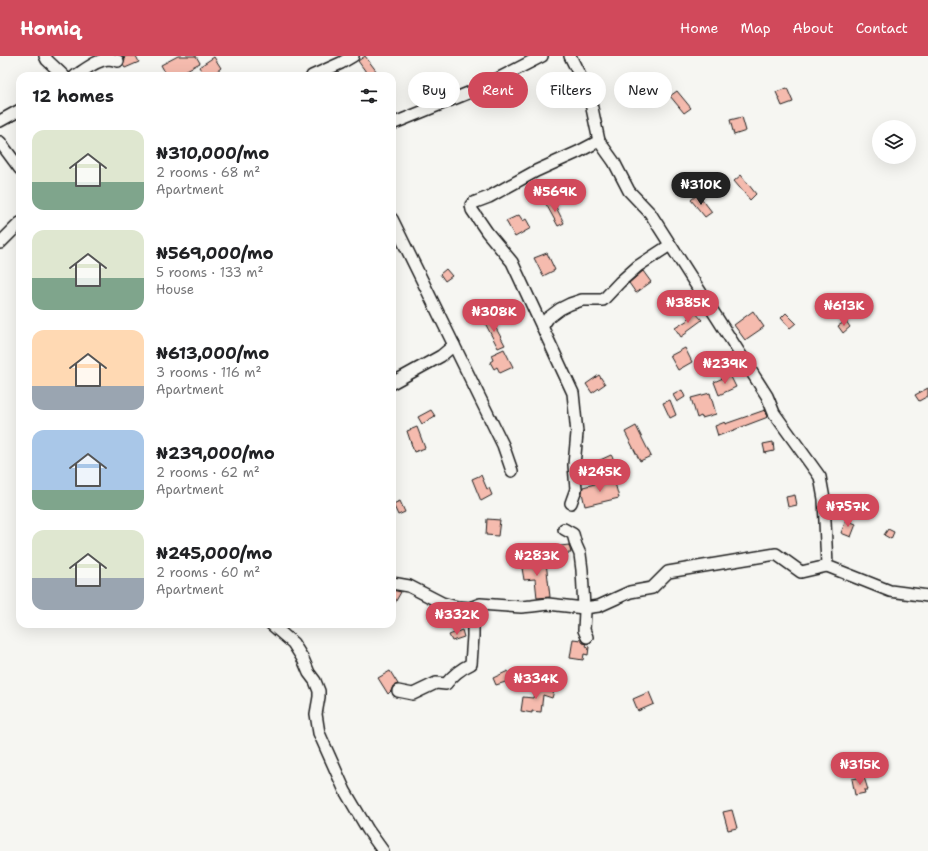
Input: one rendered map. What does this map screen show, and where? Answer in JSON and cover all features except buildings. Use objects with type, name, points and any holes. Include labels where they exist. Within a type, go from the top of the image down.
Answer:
[{"type":"street","points":[[45,56],[47,60],[60,72]]},
{"type":"street","points":[[321,72],[353,56]]},
{"type":"street","points":[[396,122],[478,89],[542,56]]},
{"type":"street","points":[[570,56],[589,94],[599,141],[614,162],[629,191],[650,213],[670,244],[767,396],[774,413],[820,477],[824,499],[827,566]]},
{"type":"street","points":[[82,72],[104,60],[110,59],[118,61]]},
{"type":"street","points":[[0,121],[16,112]]},
{"type":"street","points":[[571,503],[576,489],[574,465],[577,433],[573,393],[512,262],[487,232],[472,210],[471,205],[489,198],[536,171],[599,141]]},
{"type":"street","points":[[0,142],[16,164]]},
{"type":"street","points":[[0,243],[16,227]]},
{"type":"street","points":[[396,227],[503,445],[512,471]]},
{"type":"street","points":[[542,327],[548,318],[570,304],[582,300],[603,300],[638,266],[670,244]]},
{"type":"street","points":[[396,381],[441,356],[454,345]]},
{"type":"street","points":[[564,528],[573,534],[580,554],[585,611],[584,630],[587,637]]},
{"type":"street","points":[[396,584],[409,586],[442,602],[457,607],[470,608],[480,604],[532,606],[548,604],[584,608],[599,606],[630,592],[652,588],[668,572],[776,554],[801,572],[827,566],[890,590],[928,596]]},
{"type":"street","points":[[398,691],[413,694],[436,683],[446,684],[452,676],[471,664],[474,607]]},
{"type":"street","points":[[275,628],[293,643],[315,681],[319,691],[316,714],[319,734],[345,791],[368,830],[383,851]]}]
